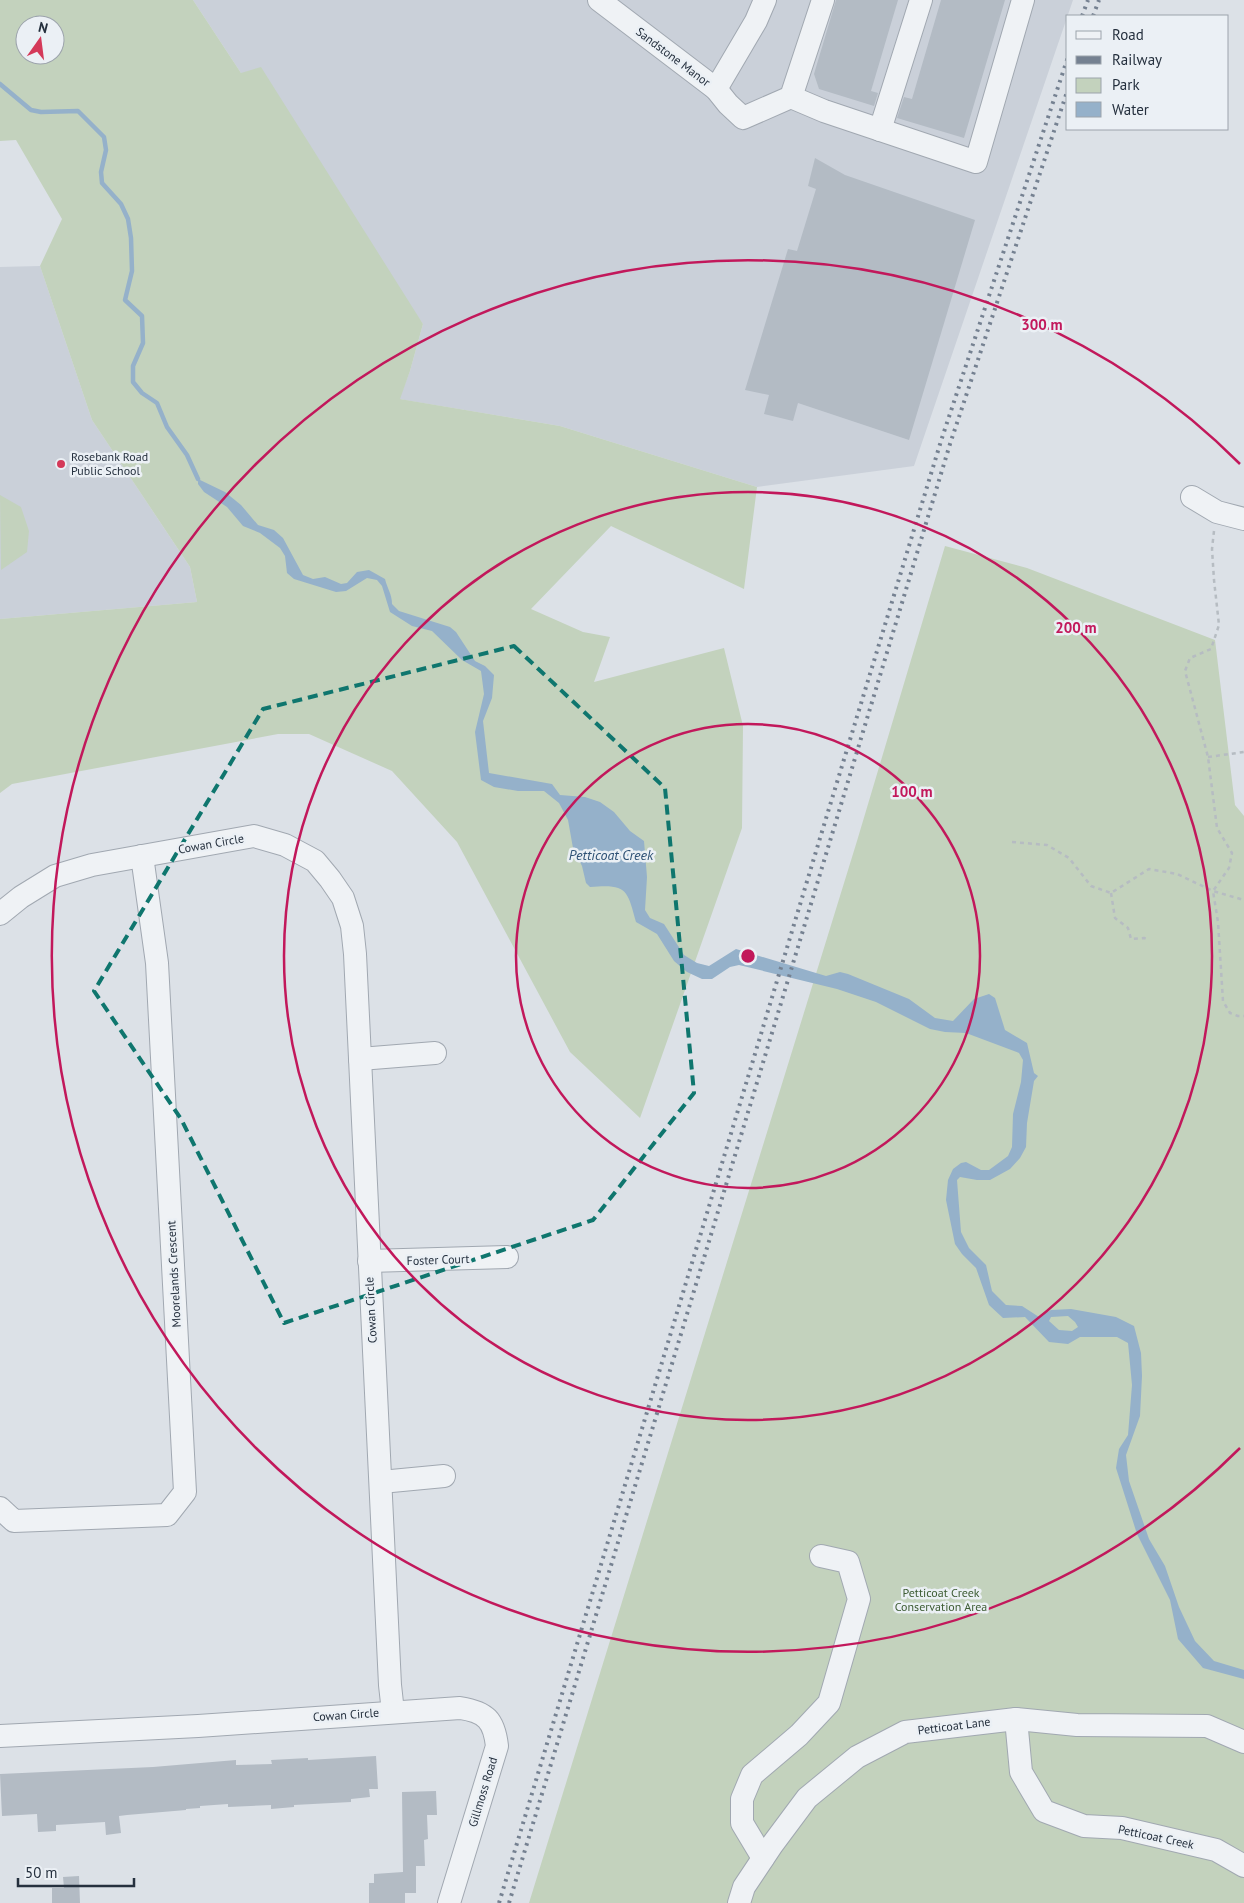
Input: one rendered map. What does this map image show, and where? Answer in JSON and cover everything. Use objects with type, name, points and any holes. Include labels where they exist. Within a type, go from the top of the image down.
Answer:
[{"type":"street","name":"Sandstone Manor","points":[[599,0],[716,89],[743,118],[791,97]]},
{"type":"street","points":[[716,89],[756,21],[764,0]]},
{"type":"street","points":[[823,0],[791,97],[824,111],[976,162],[1023,0]]},
{"type":"street","points":[[880,130],[921,0]]},
{"type":"street","points":[[1192,497],[1216,512],[1244,519]]},
{"type":"street","name":"Cowan Circle","points":[[0,914],[21,897],[55,876],[92,865],[254,836],[285,845],[314,861],[343,898],[352,926],[355,954],[390,1685],[394,1712],[198,1726],[0,1736]]},
{"type":"street","name":"Moorelands Crescent","points":[[0,1508],[14,1521],[167,1515],[185,1492],[157,963],[142,856]]},
{"type":"street","points":[[360,1059],[436,1053]]},
{"type":"street","name":"Foster Court","points":[[369,1262],[507,1257]]},
{"type":"street","points":[[381,1482],[444,1476]]},
{"type":"street","points":[[763,1858],[742,1823],[742,1799],[752,1775],[799,1736],[829,1704],[859,1599],[848,1562],[821,1556]]},
{"type":"street","name":"Gillmoss Road","points":[[394,1712],[471,1709],[491,1720],[495,1730],[497,1746],[449,1903]]},
{"type":"street","name":"Petticoat Lane","points":[[739,1903],[744,1887],[807,1798],[857,1757],[905,1732],[1016,1719],[1078,1725],[1207,1726],[1244,1742]]},
{"type":"street","name":"Petticoat Creek","points":[[1016,1719],[1021,1772],[1044,1811],[1084,1826],[1122,1828],[1216,1850],[1244,1866]]},
{"type":"path","points":[[1216,512],[1212,549],[1219,625],[1211,649],[1190,658],[1185,671],[1208,757],[1217,828],[1232,853],[1229,868],[1213,891],[1218,922],[1223,1001],[1230,1013],[1244,1016]]},
{"type":"path","points":[[1208,757],[1244,752]]},
{"type":"path","points":[[1012,842],[1047,845],[1069,858],[1091,886],[1111,893]]},
{"type":"path","points":[[1111,893],[1149,870],[1177,874],[1213,891],[1244,900]]},
{"type":"path","points":[[1111,893],[1115,918],[1128,928],[1131,940],[1149,940]]},
{"type":"highlighted area","points":[[514,646],[665,788],[694,1093],[593,1220],[284,1323],[181,1119],[94,991],[263,709]]},
{"type":"shaded area","points":[[193,0],[1073,0],[1068,15],[1066,15],[1066,21],[914,466],[757,487],[560,426],[399,399],[410,371],[423,324],[241,73]]},
{"type":"shaded area","name":"Rosebank Road Public School","points":[[40,266],[92,420],[190,567],[197,602],[0,619],[0,267]]},
{"type":"green space","points":[[0,0],[193,0],[241,73],[261,67],[423,324],[400,399],[560,426],[757,487],[744,589],[611,526],[531,609],[583,632],[610,637],[594,682],[724,648],[743,726],[742,828],[640,1118],[570,1052],[457,842],[392,771],[309,734],[278,734],[12,784],[0,793],[0,619],[197,602],[190,567],[92,420],[40,266],[62,219],[16,140],[0,141]]},
{"type":"green space","points":[[0,495],[21,507],[29,531],[27,552],[1,570]]},
{"type":"green space","name":"Petticoat Creek Conservation Area","points":[[945,546],[1027,568],[1215,640],[1235,805],[1244,816],[1244,1903],[529,1903],[857,841]]},
{"type":"water","name":"Petticoat Creek","points":[[198,479],[225,492],[241,505],[258,525],[274,530],[283,538],[303,575],[313,579],[325,577],[341,584],[347,583],[357,572],[369,570],[385,579],[392,604],[399,611],[450,627],[456,632],[475,661],[485,666],[494,675],[492,698],[483,721],[489,773],[552,784],[560,795],[585,797],[600,802],[614,812],[630,831],[644,841],[647,877],[645,910],[650,918],[664,924],[684,955],[697,963],[709,966],[736,949],[826,976],[840,972],[909,999],[935,1018],[953,1021],[974,999],[989,994],[995,998],[1005,1030],[1027,1043],[1034,1073],[1038,1076],[1034,1081],[1027,1123],[1026,1147],[1020,1158],[1010,1169],[990,1180],[960,1177],[957,1180],[961,1232],[969,1248],[986,1265],[992,1291],[1006,1305],[1022,1306],[1039,1317],[1051,1310],[1071,1309],[1116,1317],[1134,1326],[1141,1353],[1142,1376],[1140,1416],[1126,1455],[1129,1481],[1149,1539],[1165,1566],[1179,1607],[1195,1641],[1214,1661],[1244,1670],[1244,1679],[1203,1668],[1178,1639],[1170,1600],[1137,1534],[1116,1468],[1119,1449],[1128,1435],[1132,1385],[1128,1343],[1117,1337],[1080,1337],[1068,1344],[1049,1342],[1025,1317],[1003,1318],[989,1305],[976,1268],[955,1244],[946,1200],[948,1180],[953,1169],[961,1163],[966,1162],[981,1170],[989,1170],[1008,1156],[1012,1147],[1013,1114],[1021,1082],[1023,1060],[1019,1053],[966,1033],[930,1029],[876,1002],[837,989],[739,965],[730,967],[712,979],[702,979],[687,972],[674,961],[657,934],[636,922],[630,902],[624,891],[612,887],[590,887],[586,883],[582,866],[573,848],[568,820],[559,803],[544,791],[518,791],[494,787],[481,780],[475,732],[484,694],[481,671],[462,660],[432,631],[412,626],[390,612],[382,586],[377,580],[367,578],[346,591],[336,592],[294,579],[287,573],[285,556],[280,548],[260,533],[243,526],[227,507],[204,492],[198,484]],"holes":[[[1068,1316],[1078,1327],[1072,1331],[1059,1330],[1049,1321],[1051,1317]]]},
{"type":"building","points":[[836,0],[898,0],[871,91],[878,93],[874,106],[819,89],[814,74]]},
{"type":"building","points":[[941,0],[1005,0],[964,138],[897,118],[904,97],[912,99]]},
{"type":"building","points":[[815,158],[845,175],[975,220],[909,440],[798,403],[793,421],[764,414],[769,395],[745,390],[788,249],[797,251],[816,189],[808,186]]},
{"type":"building","points":[[376,1756],[378,1789],[369,1789],[370,1797],[351,1799],[351,1802],[294,1805],[294,1807],[271,1809],[271,1805],[228,1807],[228,1804],[119,1816],[121,1833],[106,1835],[105,1822],[56,1825],[56,1831],[38,1832],[37,1814],[2,1816],[0,1774],[153,1767],[236,1760],[236,1765],[272,1764],[271,1760]]},
{"type":"building","points":[[436,1791],[437,1815],[427,1815],[428,1839],[424,1840],[425,1866],[416,1866],[416,1893],[405,1893],[405,1903],[369,1903],[369,1883],[374,1883],[374,1874],[403,1872],[402,1792]]},
{"type":"building","points":[[79,1876],[80,1903],[52,1903],[52,1888],[64,1888],[63,1877]]},
{"type":"waterway","name":"Petticoat Creek","points":[[0,84],[31,110],[41,112],[78,111],[104,137],[106,150],[101,172],[102,183],[121,204],[128,219],[131,238],[132,271],[125,300],[142,316],[143,343],[133,366],[133,382],[142,393],[157,403],[167,427],[187,455],[198,479]]},
{"type":"railway","points":[[1082,15],[1088,0]]},
{"type":"railway","points":[[1093,15],[1099,0]]},
{"type":"railway","points":[[499,1903],[941,441],[1066,63]]},
{"type":"railway","points":[[509,1903],[950,444],[1066,95]]},
{"type":"place","name":"Rosebank Road Public School","points":[[61,464]]}]
